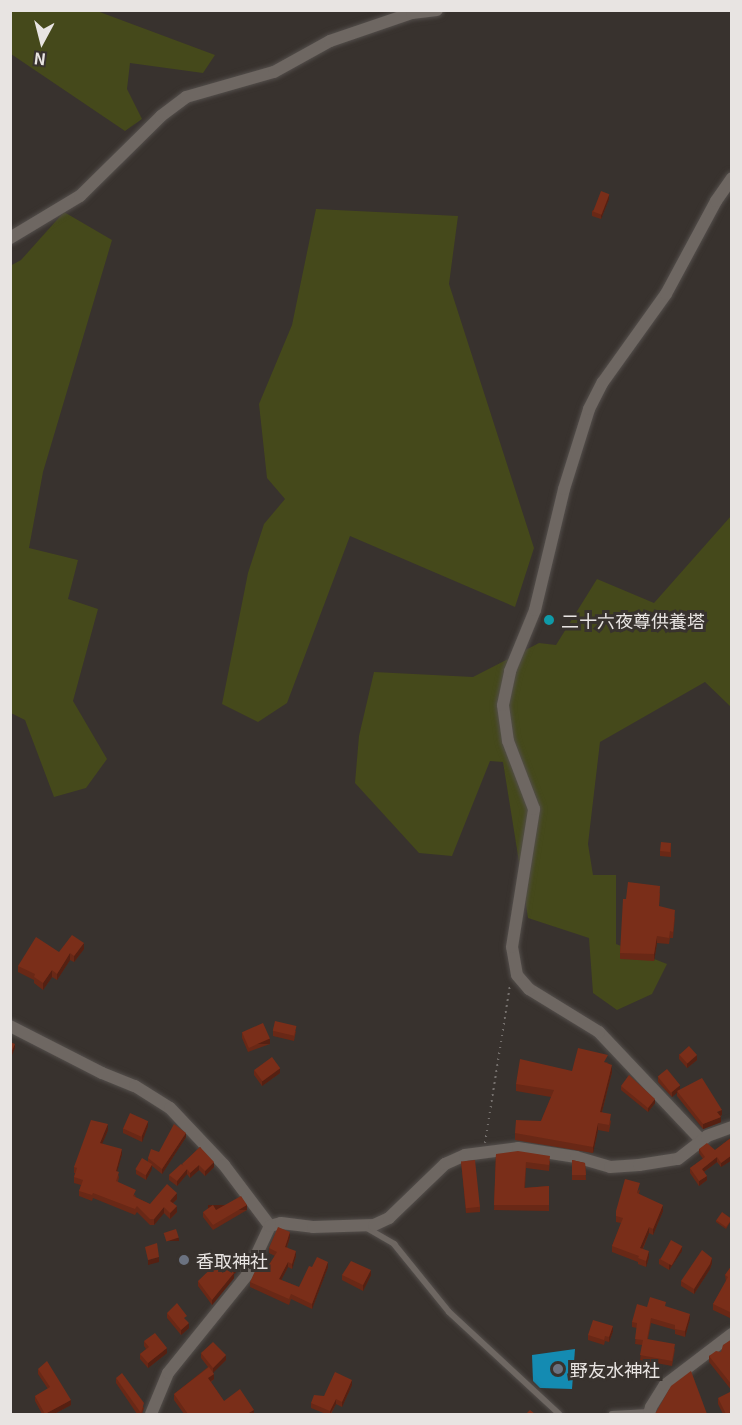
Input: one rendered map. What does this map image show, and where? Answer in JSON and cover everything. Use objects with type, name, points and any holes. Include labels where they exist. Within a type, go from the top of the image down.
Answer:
[{"type":"street","points":[[10,238],[80,196],[161,116],[186,97],[274,72],[330,41],[412,13],[437,10]]},
{"type":"street","points":[[702,1141],[599,1032],[528,989],[518,975],[514,965],[512,947],[532,834],[534,809],[504,725],[503,705],[507,680],[535,610],[564,489],[592,403],[623,352],[666,294],[716,201],[732,178]]},
{"type":"street","points":[[10,1026],[102,1073],[135,1086],[171,1108],[224,1165],[270,1226]]},
{"type":"street","points":[[150,1414],[168,1373],[247,1275],[270,1226],[281,1223],[313,1227],[365,1227],[389,1218],[445,1164],[465,1155],[518,1148],[576,1157],[610,1167],[620,1167],[678,1159],[707,1136],[732,1127]]},
{"type":"street","points":[[649,1413],[665,1385],[732,1334]]},
{"type":"lane","points":[[365,1227],[394,1244],[449,1311],[559,1414]]},
{"type":"lane","points":[[612,1414],[649,1413]]},
{"type":"path","points":[[483,1153],[514,965]]},
{"type":"green space","points":[[10,11],[97,11],[215,55],[203,73],[130,63],[127,89],[142,119],[125,131],[11,54]]},
{"type":"green space","points":[[316,209],[458,216],[449,284],[534,548],[515,607],[350,536],[287,703],[258,722],[222,704],[248,573],[264,524],[285,499],[267,478],[259,404],[292,325]]},
{"type":"green space","points":[[64,212],[112,240],[43,472],[29,548],[78,560],[68,599],[98,609],[73,701],[107,759],[86,788],[54,797],[25,720],[11,713],[10,266],[21,260]]},
{"type":"green space","points":[[731,516],[731,707],[705,682],[600,742],[588,844],[593,875],[616,875],[616,944],[667,964],[652,994],[617,1010],[593,993],[589,938],[528,918],[503,762],[490,761],[452,856],[419,853],[355,783],[359,736],[374,672],[473,677],[539,643],[556,645],[597,579],[654,603]]},
{"type":"water","points":[[575,1349],[572,1389],[540,1388],[533,1381],[532,1355]]},
{"type":"building","points":[[601,191],[609,194],[602,215],[593,212]]},
{"type":"building","points":[[661,842],[671,843],[670,852],[660,851]]},
{"type":"building","points":[[628,882],[660,886],[659,906],[675,910],[673,932],[670,931],[669,938],[657,936],[654,954],[620,953],[623,899],[626,899]]},
{"type":"building","points":[[72,935],[84,943],[74,956],[70,953],[57,974],[52,970],[43,983],[34,977],[35,974],[18,966],[36,937],[59,952]]},
{"type":"building","points":[[275,1021],[296,1026],[294,1036],[273,1031]]},
{"type":"building","points":[[263,1023],[270,1039],[249,1048],[242,1032]]},
{"type":"building","points":[[10,1042],[15,1044],[10,1055]]},
{"type":"building","points":[[689,1046],[697,1055],[687,1064],[679,1055]]},
{"type":"building","points":[[578,1048],[608,1055],[604,1062],[612,1065],[600,1112],[611,1114],[609,1125],[598,1123],[593,1147],[515,1133],[516,1120],[541,1121],[554,1090],[516,1084],[520,1059],[572,1071]]},
{"type":"building","points":[[272,1057],[280,1068],[262,1081],[254,1070]]},
{"type":"building","points":[[667,1069],[680,1085],[671,1093],[658,1077]]},
{"type":"building","points":[[629,1075],[655,1099],[648,1108],[621,1086]]},
{"type":"building","points":[[702,1078],[722,1110],[717,1112],[721,1117],[703,1124],[677,1091]]},
{"type":"building","points":[[130,1113],[148,1121],[141,1137],[123,1129]]},
{"type":"building","points":[[91,1120],[108,1124],[100,1143],[122,1149],[116,1171],[119,1172],[116,1181],[136,1190],[133,1196],[150,1204],[167,1184],[177,1193],[170,1201],[177,1206],[170,1213],[164,1207],[154,1219],[150,1219],[137,1206],[135,1209],[93,1193],[92,1195],[79,1191],[83,1180],[74,1177],[77,1168],[74,1167]]},
{"type":"building","points":[[174,1124],[186,1133],[162,1169],[148,1158],[151,1149],[159,1152]]},
{"type":"building","points":[[732,1137],[732,1155],[721,1163],[717,1157],[702,1169],[707,1176],[699,1181],[690,1168],[705,1157],[699,1149],[707,1143],[715,1150]]},
{"type":"building","points":[[200,1147],[214,1162],[205,1171],[199,1165],[190,1173],[187,1169],[177,1181],[169,1175],[181,1164],[184,1166],[182,1164]]},
{"type":"building","points":[[518,1151],[550,1156],[549,1165],[526,1162],[524,1188],[549,1186],[549,1205],[494,1205],[496,1154]]},
{"type":"building","points":[[142,1158],[152,1164],[146,1175],[135,1169]]},
{"type":"building","points":[[475,1160],[480,1207],[466,1208],[461,1161]]},
{"type":"building","points":[[572,1160],[585,1163],[586,1175],[572,1175]]},
{"type":"building","points":[[625,1179],[640,1183],[637,1193],[663,1205],[653,1229],[649,1227],[640,1248],[649,1251],[646,1261],[612,1246],[623,1218],[616,1216],[616,1211]]},
{"type":"building","points":[[241,1196],[247,1205],[213,1225],[203,1212],[213,1205],[216,1210]]},
{"type":"building","points":[[722,1212],[732,1219],[726,1227],[716,1220]]},
{"type":"building","points":[[278,1227],[290,1232],[285,1247],[296,1251],[292,1264],[288,1262],[279,1279],[299,1287],[309,1266],[312,1267],[317,1257],[328,1262],[312,1304],[291,1294],[289,1299],[250,1282],[257,1267],[265,1271],[277,1252],[269,1248]]},
{"type":"building","points":[[176,1229],[179,1238],[166,1242],[164,1233]]},
{"type":"building","points":[[671,1240],[682,1246],[672,1266],[660,1259]]},
{"type":"building","points":[[157,1243],[159,1257],[148,1260],[145,1247]]},
{"type":"building","points":[[702,1250],[712,1258],[694,1289],[681,1281]]},
{"type":"building","points":[[224,1256],[236,1267],[232,1271],[234,1273],[212,1300],[198,1281]]},
{"type":"building","points":[[351,1261],[371,1270],[363,1285],[342,1275]]},
{"type":"building","points":[[732,1265],[732,1313],[713,1304],[728,1277],[725,1275]]},
{"type":"building","points":[[650,1297],[666,1302],[665,1306],[690,1314],[685,1331],[675,1329],[675,1325],[651,1318],[647,1339],[675,1344],[672,1361],[640,1355],[643,1340],[635,1339],[637,1323],[632,1322],[637,1304],[647,1307]]},
{"type":"building","points":[[177,1303],[187,1316],[184,1318],[189,1323],[181,1330],[167,1313]]},
{"type":"building","points":[[593,1320],[613,1326],[609,1337],[605,1336],[604,1340],[588,1335]]},
{"type":"building","points":[[155,1333],[167,1348],[148,1363],[140,1354],[149,1347],[144,1341]]},
{"type":"building","points":[[732,1339],[732,1385],[709,1356],[716,1351],[721,1352],[723,1345]]},
{"type":"building","points":[[213,1342],[226,1355],[213,1368],[201,1353]]},
{"type":"building","points":[[47,1361],[71,1400],[45,1414],[35,1396],[50,1387],[38,1369]]},
{"type":"building","points":[[209,1367],[214,1374],[208,1378],[224,1401],[240,1389],[254,1410],[247,1414],[188,1414],[174,1394]]},
{"type":"building","points":[[691,1371],[707,1414],[655,1414],[671,1386]]},
{"type":"building","points":[[335,1372],[352,1380],[342,1402],[336,1399],[330,1411],[311,1403],[314,1395],[324,1396]]},
{"type":"building","points":[[122,1373],[144,1403],[141,1413],[116,1378]]},
{"type":"building","points":[[732,1391],[732,1412],[726,1414],[718,1398]]},
{"type":"place","name":"二十六夜尊供養塔","points":[[549,620]]},
{"type":"place","name":"香取神社","points":[[184,1260]]},
{"type":"place","name":"野友水神社","points":[[558,1369]]}]
